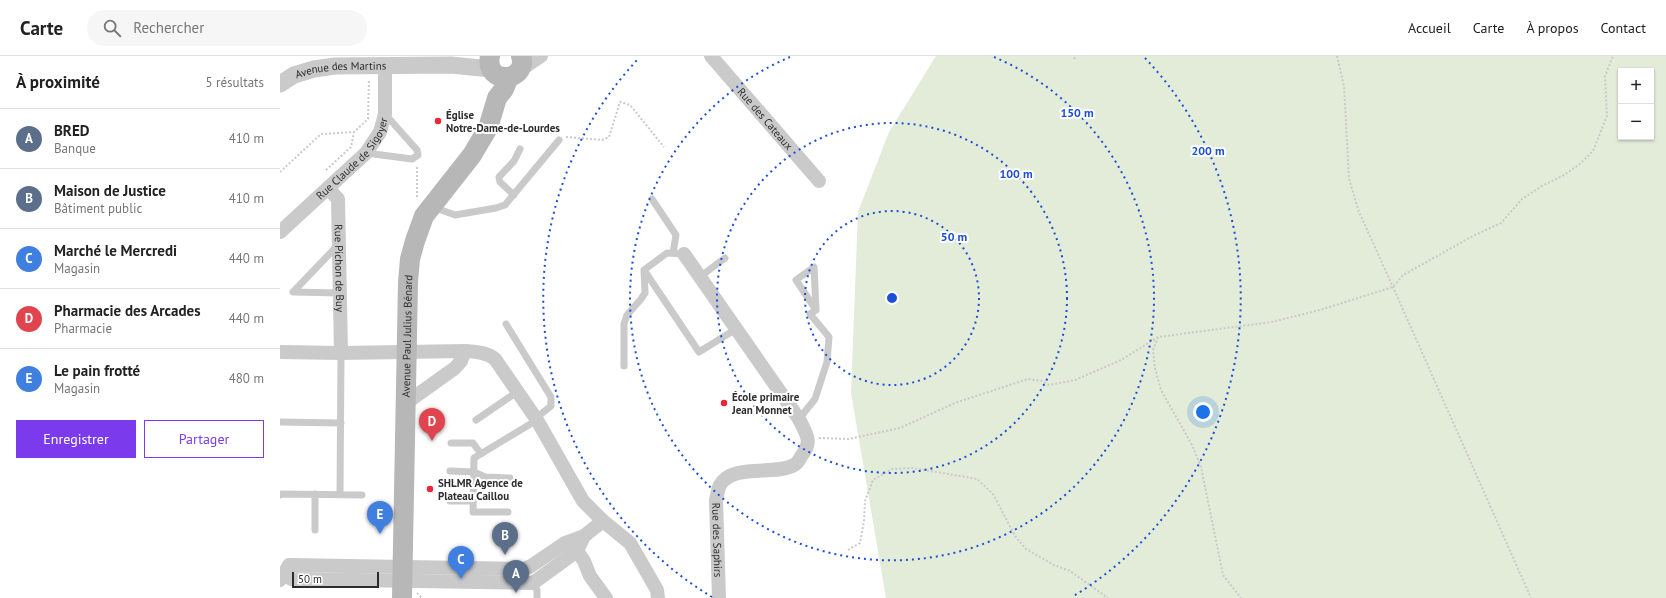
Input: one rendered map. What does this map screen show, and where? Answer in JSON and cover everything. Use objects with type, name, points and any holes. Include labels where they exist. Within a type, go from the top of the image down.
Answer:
[{"type":"main road","name":"Avenue Paul Julius Bénard","points":[[403,582],[410,260],[414,241],[429,209],[472,155],[488,128],[504,67]]},
{"type":"street","points":[[504,67],[541,56]]},
{"type":"street","name":"Rue des Cateaux","points":[[711,56],[819,181]]},
{"type":"street","name":"Avenue des Martins","points":[[280,84],[294,75],[314,69],[335,66],[451,65],[504,67]]},
{"type":"street","name":"Rue Claude de Sigoyer","points":[[280,232],[366,152],[380,132],[385,114],[377,66]]},
{"type":"street","name":"Rue Pichon de Buy","points":[[328,188],[338,199],[341,353]]},
{"type":"street","points":[[679,253],[700,276],[800,419],[809,438]]},
{"type":"street","points":[[406,403],[455,368],[461,361],[465,351]]},
{"type":"street","points":[[280,352],[341,353],[465,351],[489,354],[495,360],[536,419],[583,501],[603,521],[630,543],[657,590],[658,598]]},
{"type":"street","name":"Rue des Saphirs","points":[[719,598],[716,500],[720,486],[727,478],[740,472],[781,469],[796,464],[806,451],[809,438]]},
{"type":"street","points":[[403,582],[524,569],[531,566],[564,543],[584,536],[603,521]]},
{"type":"street","points":[[281,574],[292,579],[534,583],[577,551],[584,536]]},
{"type":"street","points":[[577,551],[584,561],[590,576],[606,598]]},
{"type":"street","points":[[531,566],[534,583]]},
{"type":"lane","points":[[366,152],[414,158],[418,155],[417,150],[385,114]]},
{"type":"lane","points":[[429,209],[455,215],[500,207],[510,201],[559,140]]},
{"type":"lane","points":[[514,196],[500,182],[499,177],[514,161],[520,149]]},
{"type":"lane","points":[[644,270],[667,253],[679,253],[676,235],[652,199]]},
{"type":"lane","points":[[339,244],[293,292],[339,293]]},
{"type":"lane","points":[[700,276],[725,258]]},
{"type":"lane","points":[[814,267],[815,288],[816,310],[796,280],[814,267]]},
{"type":"lane","points":[[644,270],[699,352],[736,328]]},
{"type":"lane","points":[[624,366],[624,324],[627,315],[645,293],[644,270]]},
{"type":"lane","points":[[800,419],[815,399],[828,362],[829,337],[810,314],[816,310]]},
{"type":"lane","points":[[506,324],[551,397],[551,406],[536,419],[474,458],[473,512],[508,512]]},
{"type":"lane","points":[[340,494],[341,353]]},
{"type":"lane","points":[[476,420],[518,392]]},
{"type":"lane","points":[[280,422],[341,423]]},
{"type":"lane","points":[[451,443],[473,443],[481,454]]},
{"type":"lane","points":[[450,471],[474,472],[485,477],[510,478]]},
{"type":"lane","points":[[315,494],[315,530]]},
{"type":"lane","points":[[280,495],[362,495]]},
{"type":"lane","points":[[450,501],[473,501]]},
{"type":"lane","points":[[534,583],[536,598]]},
{"type":"path","points":[[1337,56],[1344,86],[1349,179],[1359,212],[1394,286],[1531,598]]},
{"type":"path","points":[[809,438],[849,439],[900,428],[956,403],[1028,379],[1042,381],[1049,385],[1075,380],[1120,360],[1158,337],[1272,322],[1320,310],[1394,286],[1402,275],[1501,222],[1522,199],[1542,186],[1564,175],[1580,164],[1593,151],[1607,116],[1605,76],[1613,56]]},
{"type":"path","points":[[280,172],[321,134],[354,132],[368,120],[377,66]]},
{"type":"path","points":[[559,140],[567,137],[602,140],[609,137],[620,102],[630,105],[664,147]]},
{"type":"path","points":[[326,170],[351,147],[354,132]]},
{"type":"path","points":[[414,158],[417,170],[417,208],[429,209]]},
{"type":"path","points":[[1158,337],[1153,350],[1155,368],[1161,390],[1192,445],[1201,467],[1223,575],[1241,598]]},
{"type":"path","points":[[848,550],[860,543],[864,521],[865,501],[873,480],[892,469],[913,468],[977,479],[993,494],[1015,536],[1026,549],[1054,565],[1070,571],[1108,598]]},
{"type":"green space","points":[[936,56],[1666,56],[1666,598],[886,598],[851,393],[858,212],[889,132]]},
{"type":"place","name":"Église Notre-Dame-de-Lourdes","points":[[438,121]]},
{"type":"place","name":"École primaire Jean Monnet","points":[[724,403]]},
{"type":"place","name":"Pharmacie des Arcades","points":[[432,441]]},
{"type":"place","name":"SHLMR Agence de Plateau Caillou","points":[[430,489]]},
{"type":"place","name":"Le pain frotté","points":[[380,534]]},
{"type":"place","name":"Maison de Justice","points":[[505,555]]},
{"type":"place","name":"Marché le Mercredi","points":[[461,579]]},
{"type":"place","name":"BRED","points":[[516,593]]}]
